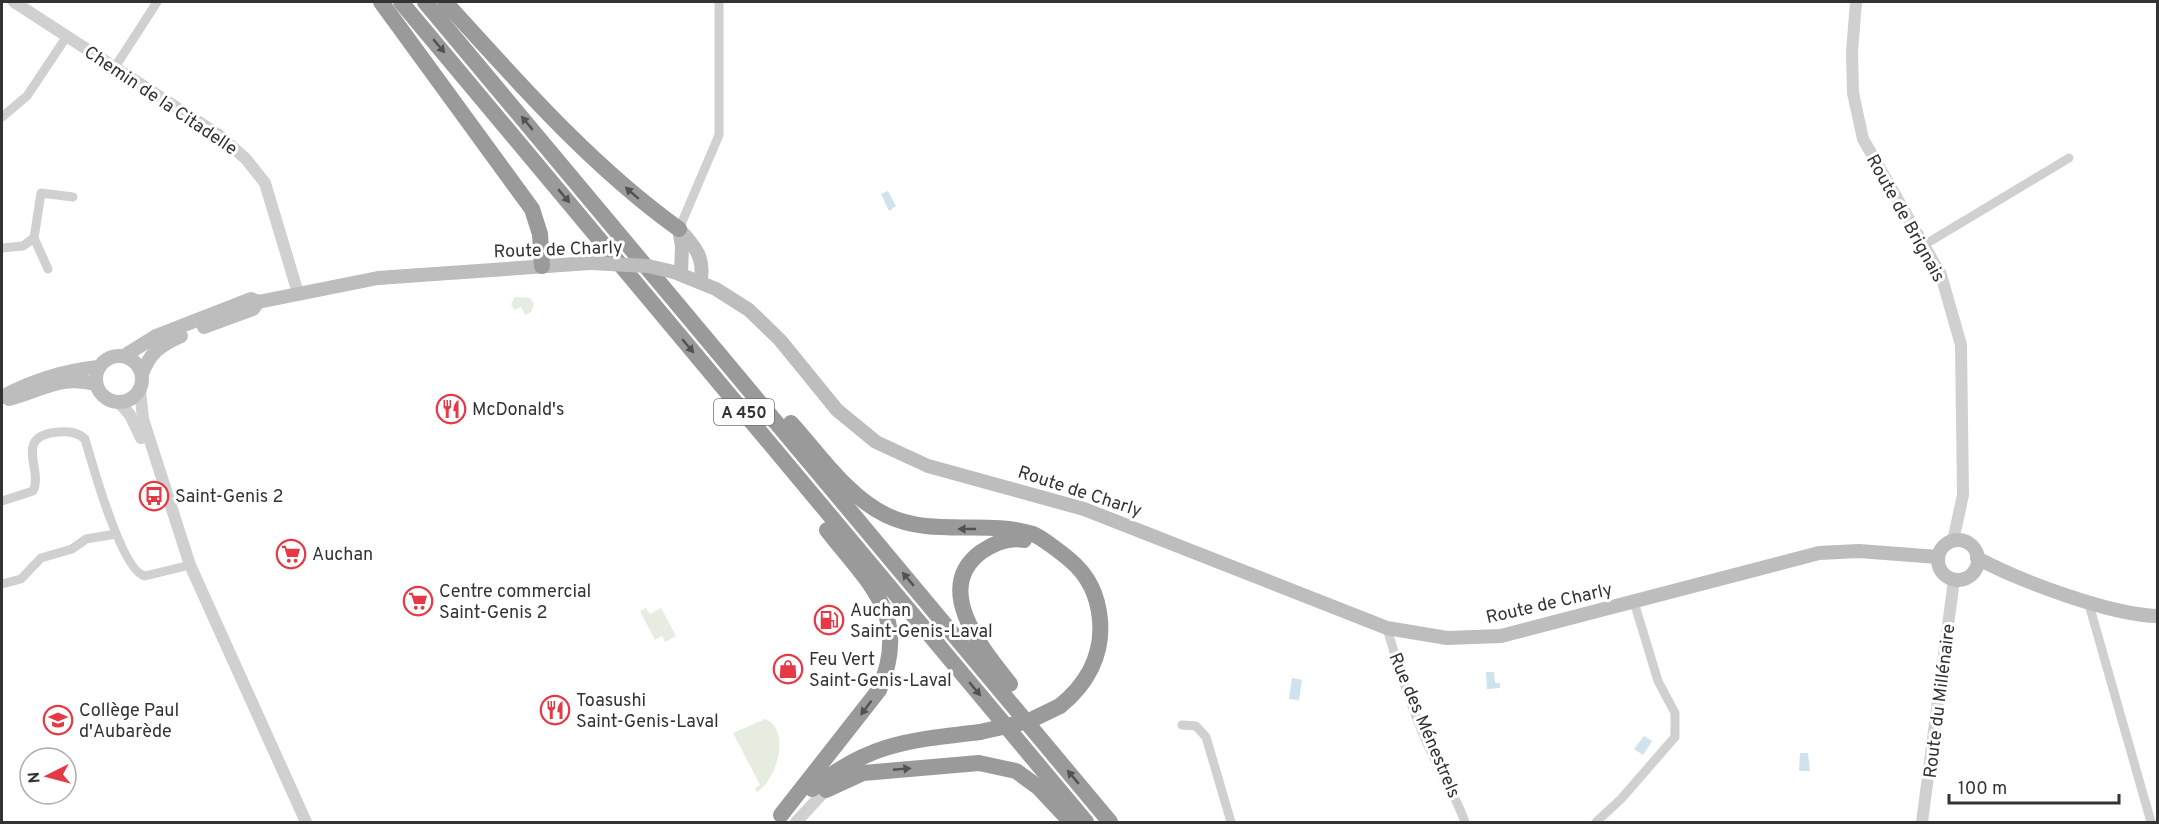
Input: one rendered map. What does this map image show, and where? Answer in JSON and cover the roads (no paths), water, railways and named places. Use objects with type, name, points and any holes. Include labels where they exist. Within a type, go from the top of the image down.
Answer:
[{"type":"highway","points":[[381,2],[532,209],[540,234],[542,266]]},
{"type":"highway","name":"A 450","points":[[401,2],[1086,822]]},
{"type":"highway","name":"A 450","points":[[425,2],[1110,822]]},
{"type":"highway","points":[[445,2],[511,74],[627,189],[679,229]]},
{"type":"highway","points":[[754,395],[770,400],[852,490],[885,515],[924,527],[1015,530],[1036,535],[1043,542],[1059,550],[1086,577],[1094,594],[1101,632],[1093,666],[1084,682],[1060,706],[1029,721],[980,732],[897,743],[871,751],[828,782],[784,820]]},
{"type":"highway","points":[[784,820],[879,690],[888,668],[892,649],[887,612],[879,596],[794,487],[790,467]]},
{"type":"highway","points":[[1043,542],[1017,539],[991,546],[972,561],[962,582],[960,596],[970,628],[980,645],[1050,735],[1048,748]]},
{"type":"highway","points":[[828,782],[863,773],[979,763],[1016,771],[1038,788],[1071,822]]},
{"type":"main road","points":[[677,273],[682,246],[679,229]]},
{"type":"main road","points":[[679,229],[700,256],[703,270],[700,282]]},
{"type":"main road","name":"Route de Charly","points":[[124,356],[156,336],[251,299],[258,302],[378,278],[590,263],[648,266],[677,273],[700,282],[749,310],[780,340],[837,410],[876,442],[928,466],[1084,508],[1387,628],[1447,638],[1501,636],[1819,553],[1859,551],[1938,557]]},
{"type":"main road","name":"Route de Charly","points":[[142,374],[148,356],[161,344],[253,309],[258,302]]},
{"type":"main road","points":[[2,399],[26,384],[63,371],[98,367],[109,357],[124,356],[136,362],[142,374],[140,390],[131,399],[119,402],[104,397],[96,384],[98,367]]},
{"type":"main road","points":[[2,399],[64,380],[78,379],[96,384]]},
{"type":"main road","points":[[1953,541],[1966,542],[1976,552],[1976,563],[1967,578],[1954,580],[1944,574],[1938,557],[1943,547],[1953,541]]},
{"type":"main road","points":[[1976,563],[2088,601],[2139,615],[2157,616]]},
{"type":"street","name":"Chemin de la Citadelle","points":[[14,2],[219,135],[246,159],[265,183],[298,293]]},
{"type":"street","points":[[115,67],[157,2]]},
{"type":"street","points":[[679,229],[718,135],[719,2]]},
{"type":"street","name":"Route de Brignais","points":[[1856,2],[1852,52],[1853,93],[1863,139],[1941,275],[1960,345],[1963,495],[1953,541]]},
{"type":"street","points":[[2,117],[27,96],[67,36]]},
{"type":"street","points":[[1924,245],[2069,158]]},
{"type":"street","points":[[48,269],[34,238],[41,193],[73,197]]},
{"type":"street","points":[[2,248],[23,246],[34,238]]},
{"type":"street","points":[[140,390],[143,419],[186,566]]},
{"type":"street","points":[[119,402],[136,426],[186,566],[237,670],[306,822]]},
{"type":"street","points":[[2,501],[33,491],[36,480],[31,450],[34,443],[52,432],[76,433],[85,439],[116,534],[140,575],[186,566]]},
{"type":"street","points":[[2,584],[21,579],[41,558],[72,549],[86,539],[116,534]]},
{"type":"street","name":"Route du Millénaire","points":[[1922,822],[1954,580]]},
{"type":"street","points":[[2088,601],[2151,822]]},
{"type":"street","points":[[1596,822],[1621,799],[1675,737],[1675,712],[1658,681],[1634,602]]},
{"type":"street","name":"Rue des Ménestrels","points":[[1387,628],[1396,661],[1434,757],[1452,789],[1465,822]]},
{"type":"street","points":[[1182,725],[1196,726],[1206,738],[1231,822]]},
{"type":"water","points":[[888,191],[896,206],[889,211],[881,194]]},
{"type":"water","points":[[1486,672],[1494,672],[1495,683],[1500,683],[1500,688],[1487,689]]},
{"type":"water","points":[[1292,678],[1302,680],[1299,700],[1289,699]]},
{"type":"water","points":[[1644,736],[1652,741],[1643,755],[1634,749]]},
{"type":"water","points":[[1800,753],[1808,753],[1810,771],[1799,771]]},
{"type":"place","name":"McDonald's","points":[[451,409]]},
{"type":"place","name":"Saint-Genis 2","points":[[154,496]]},
{"type":"place","name":"Auchan","points":[[291,554]]},
{"type":"place","name":"Centre commercial Saint-Genis 2","points":[[418,601]]},
{"type":"place","name":"Auchan Saint-Genis-Laval","points":[[829,620]]},
{"type":"place","name":"Feu Vert Saint-Genis-Laval","points":[[788,669]]},
{"type":"place","name":"Toasushi Saint-Genis-Laval","points":[[555,710]]},
{"type":"place","name":"Collège Paul d'Aubarède","points":[[58,720]]}]
